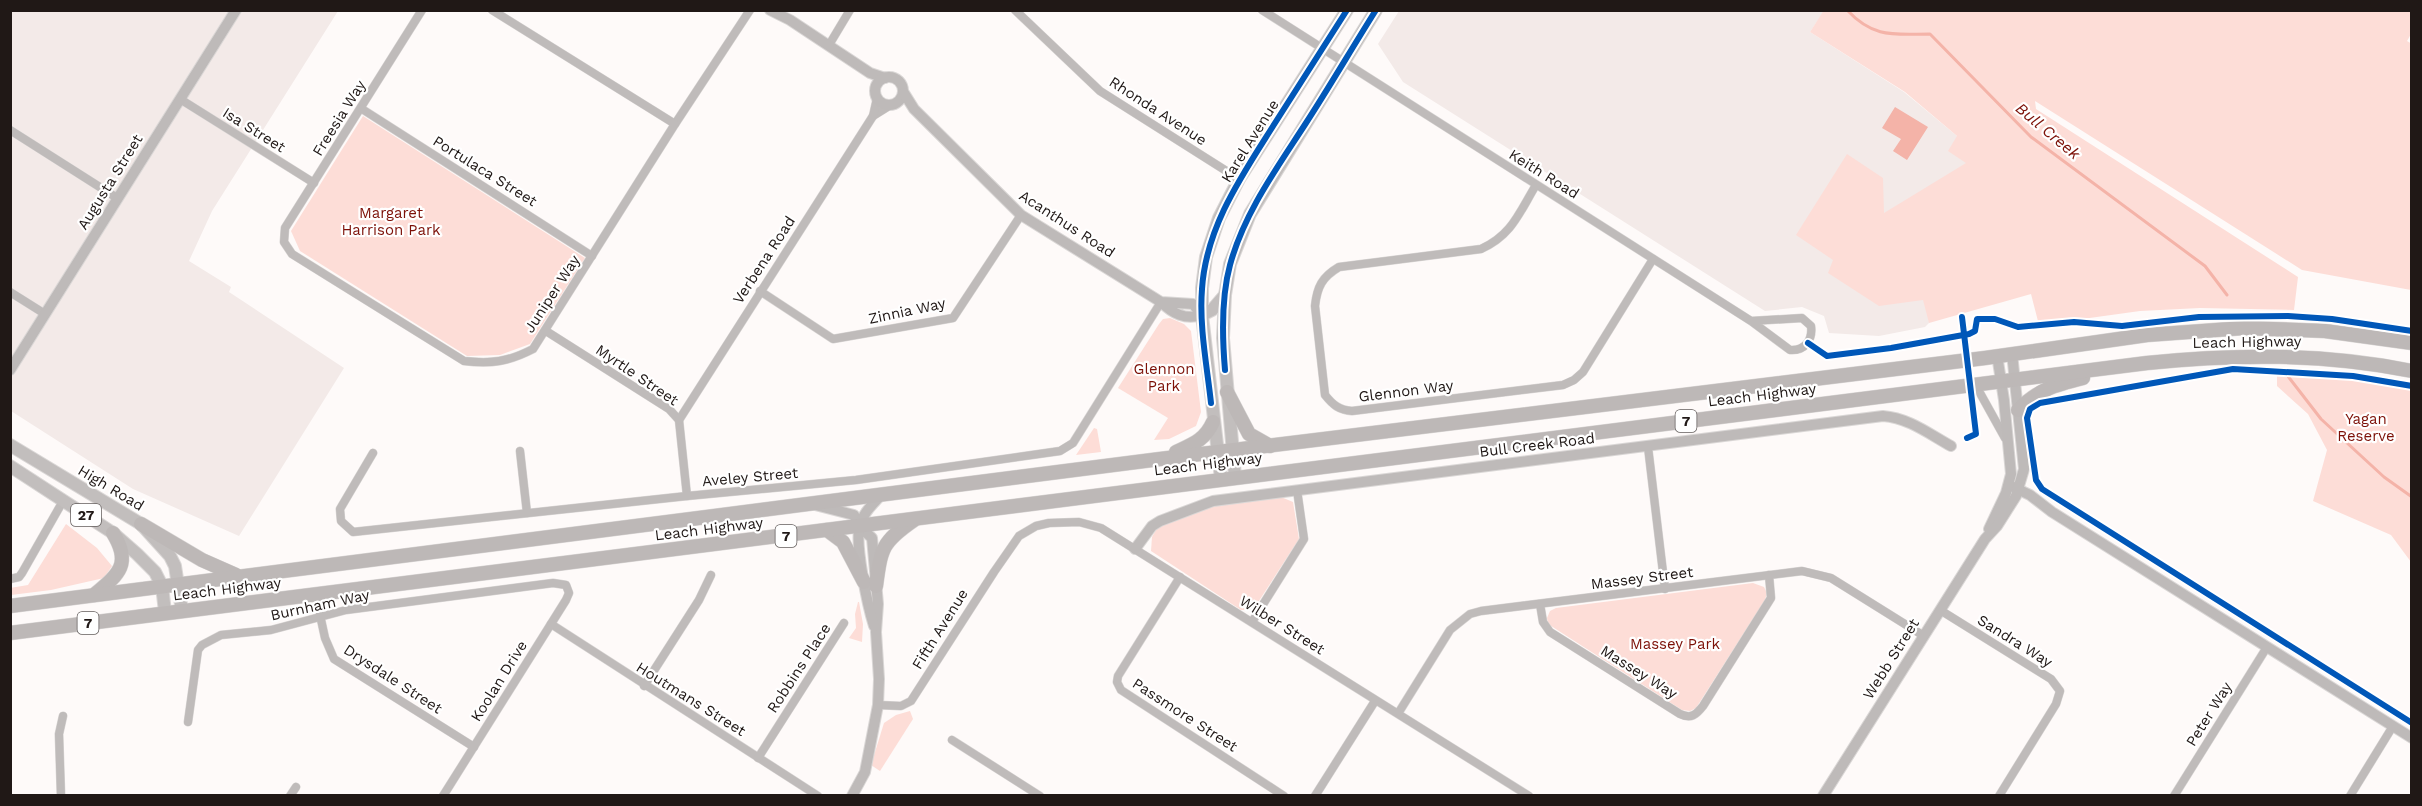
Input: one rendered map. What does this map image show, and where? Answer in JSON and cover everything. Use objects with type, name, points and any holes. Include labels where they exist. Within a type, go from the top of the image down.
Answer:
[{"type":"highway","name":"Leach Highway","points":[[10,606],[2146,335],[2244,328],[2325,331],[2412,343]]},
{"type":"highway","name":"Leach Highway","points":[[10,633],[1221,478],[2146,363],[2216,356],[2286,356],[2321,358],[2412,371]]},
{"type":"highway","points":[[2018,410],[2033,395],[2045,389],[2146,363]]},
{"type":"highway","points":[[1227,393],[1250,434],[1270,446]]},
{"type":"highway","points":[[1160,459],[1198,442],[1208,434],[1213,422]]},
{"type":"highway","points":[[870,584],[880,553],[898,531],[916,518]]},
{"type":"highway","name":"27","points":[[141,524],[202,560],[225,572],[240,576]]},
{"type":"highway","points":[[827,530],[843,542],[870,584]]},
{"type":"highway","name":"27","points":[[94,595],[112,580],[121,567],[122,548],[112,533]]},
{"type":"main road","name":"Karel Avenue","points":[[1221,478],[1202,315],[1202,288],[1212,238],[1219,218],[1239,179],[1347,10]]},
{"type":"main road","points":[[1235,477],[1223,338],[1225,295],[1230,264],[1250,214],[1377,10]]},
{"type":"main road","points":[[1223,338],[1202,315],[1212,310],[1225,295]]},
{"type":"main road","name":"High Road","points":[[10,445],[141,524],[170,556],[179,584],[182,611]]},
{"type":"main road","name":"27","points":[[10,465],[112,533],[155,572],[162,586]]},
{"type":"main road","points":[[162,586],[165,612]]},
{"type":"street","name":"Augusta Street","points":[[10,370],[236,10]]},
{"type":"street","name":"Freesia Way","points":[[284,242],[285,228],[362,109],[422,10]]},
{"type":"street","points":[[492,10],[675,124]]},
{"type":"street","name":"Juniper Way","points":[[284,242],[292,254],[464,361],[487,364],[517,357],[533,349],[546,331],[675,124],[750,10]]},
{"type":"street","name":"Acanthus Road","points":[[770,10],[790,20],[881,81],[898,80],[914,109],[1021,215],[1161,302],[1193,304],[1202,315]]},
{"type":"street","name":"Acanthus Road","points":[[781,10],[790,20]]},
{"type":"street","points":[[829,45],[850,10]]},
{"type":"street","name":"Rhonda Avenue","points":[[1015,10],[1101,91],[1239,179]]},
{"type":"street","name":"Keith Road","points":[[1262,10],[1751,321],[1790,350],[1797,351],[1803,348],[1810,339],[1811,326],[1802,318],[1751,321]]},
{"type":"street","points":[[877,98],[875,91],[881,81]]},
{"type":"street","points":[[893,104],[904,93]]},
{"type":"street","name":"Acanthus Road","points":[[877,98],[883,104],[914,109]]},
{"type":"street","name":"Verbena Road","points":[[679,420],[873,116],[877,98]]},
{"type":"street","name":"Isa Street","points":[[180,99],[314,183]]},
{"type":"street","name":"Verbena Road","points":[[873,116],[893,104]]},
{"type":"street","name":"Portulaca Street","points":[[362,109],[592,256]]},
{"type":"street","points":[[10,130],[117,198]]},
{"type":"street","name":"Glennon Way","points":[[1536,185],[1506,234],[1497,242],[1481,249],[1339,267],[1322,280],[1316,291],[1314,306],[1325,394],[1332,404],[1343,410],[1352,411],[1563,385],[1574,381],[1583,372],[1653,259]]},
{"type":"street","name":"Zinnia Way","points":[[760,291],[833,339],[953,318],[1021,215]]},
{"type":"street","points":[[10,292],[45,314]]},
{"type":"street","name":"Aveley Street","points":[[373,453],[340,509],[341,521],[353,532],[856,480],[1067,449],[1073,443],[1161,302]]},
{"type":"street","name":"Myrtle Street","points":[[546,331],[669,409],[679,420],[687,496]]},
{"type":"street","name":"Webb Street","points":[[2012,353],[2007,380],[2012,491]]},
{"type":"street","name":"Webb Street","points":[[1823,795],[1985,539],[1997,526],[2024,469],[2018,410],[1997,355]]},
{"type":"street","name":"Webb Street","points":[[1975,384],[2008,442]]},
{"type":"street","name":"Bull Creek Road","points":[[1135,549],[1152,526],[1160,521],[1213,501],[1883,416],[1896,417],[1909,422],[1951,446]]},
{"type":"street","points":[[1648,447],[1665,589]]},
{"type":"street","points":[[520,451],[527,513]]},
{"type":"street","points":[[1252,622],[1304,539],[1297,490]]},
{"type":"street","points":[[2012,491],[2045,505],[2052,512],[2412,738]]},
{"type":"street","points":[[859,526],[867,511],[881,495]]},
{"type":"street","points":[[10,579],[19,577],[22,573],[63,501]]},
{"type":"street","points":[[812,504],[854,515],[859,526],[870,584],[867,604],[876,632],[878,705],[865,772],[852,795]]},
{"type":"street","name":"Wilber Street","points":[[1013,543],[1025,531],[1036,526],[1079,522],[1101,528],[1529,795]]},
{"type":"street","name":"Fifth Avenue","points":[[878,705],[901,706],[911,701],[1013,543]]},
{"type":"street","name":"Massey Street","points":[[1399,712],[1450,630],[1458,621],[1481,611],[1802,571],[1831,578],[1924,636]]},
{"type":"street","points":[[644,686],[699,600],[711,575]]},
{"type":"street","name":"Massey Way","points":[[1540,604],[1543,622],[1550,632],[1680,714],[1690,716],[1695,715],[1703,706],[1771,598],[1769,575]]},
{"type":"street","name":"Passmore Street","points":[[1180,577],[1118,676],[1117,682],[1121,690],[1284,795]]},
{"type":"street","name":"Burnham Way","points":[[188,722],[196,657],[202,645],[222,635],[271,630],[320,615],[346,610],[560,583]]},
{"type":"street","name":"Koolan Drive","points":[[443,795],[569,593],[566,585],[560,583]]},
{"type":"street","name":"Sandra Way","points":[[1940,610],[2050,679],[2060,691],[2056,704],[1999,795]]},
{"type":"street","name":"Drysdale Street","points":[[320,615],[325,638],[334,659],[474,747]]},
{"type":"street","name":"Robbins Place","points":[[758,758],[844,623]]},
{"type":"street","name":"Houtmans Street","points":[[551,624],[644,686],[818,795]]},
{"type":"street","name":"Peter Way","points":[[2174,795],[2267,647]]},
{"type":"street","points":[[1315,795],[1375,701]]},
{"type":"street","points":[[61,795],[59,734],[63,716]]},
{"type":"street","points":[[2350,795],[2393,726]]},
{"type":"street","points":[[952,740],[1040,795]]},
{"type":"street","points":[[290,795],[296,787]]},
{"type":"shaded area","points":[[10,11],[338,11],[212,211],[189,261],[231,287],[229,292],[344,368],[239,536],[133,489],[11,411]]},
{"type":"shaded area","points":[[1399,11],[1824,11],[1810,32],[1904,92],[1957,136],[1977,144],[1929,323],[1925,327],[1879,336],[1829,333],[1824,316],[1802,307],[1765,311],[1403,82],[1378,44]]},
{"type":"shaded area","points":[[1895,107],[1928,127],[1907,160],[1893,151],[1901,139],[1882,128]]},
{"type":"green space","points":[[1824,10],[2411,11],[2411,34],[2407,41],[2412,44],[2411,290],[2302,270],[2035,101],[2036,109],[2298,277],[2294,310],[2200,308],[2140,311],[2039,325],[2031,294],[1929,323],[1923,300],[1879,306],[1828,273],[1833,260],[1796,235],[1847,154],[1883,178],[1884,213],[1966,163],[1948,151],[1957,136],[1905,92],[1810,32]]},
{"type":"green space","name":"Margaret Harrison Park","points":[[363,116],[585,258],[530,344],[500,355],[467,356],[300,251],[291,231]]},
{"type":"green space","name":"Glennon Park","points":[[1170,318],[1184,324],[1191,331],[1201,412],[1196,426],[1169,439],[1154,440],[1168,418],[1118,388],[1159,324],[1163,319]]},
{"type":"green space","name":"Yagan Reserve","points":[[2277,373],[2347,379],[2411,390],[2411,562],[2391,535],[2313,501],[2327,450],[2308,414],[2277,386]]},
{"type":"green space","points":[[1094,428],[1097,429],[1101,452],[1076,455]]},
{"type":"green space","points":[[1281,497],[1293,502],[1299,539],[1253,610],[1241,610],[1151,551],[1152,537],[1156,530],[1164,524],[1215,506]]},
{"type":"green space","points":[[66,524],[97,548],[112,566],[104,578],[51,590],[11,595],[10,588],[28,585]]},
{"type":"green space","name":"Massey Park","points":[[1753,583],[1764,587],[1767,593],[1765,600],[1696,708],[1690,711],[1682,710],[1548,624],[1547,618],[1550,611],[1556,608]]},
{"type":"green space","points":[[858,602],[863,624],[862,642],[849,638],[856,628],[855,614]]},
{"type":"green space","points":[[910,711],[913,719],[880,771],[871,765],[884,723],[896,715]]},
{"type":"waterway","name":"Bull Creek","points":[[1847,10],[1866,26],[1885,33],[1930,34],[2031,137],[2205,266],[2227,295]]},
{"type":"waterway","name":"Bull Creek","points":[[2287,375],[2321,419],[2384,477],[2412,497]]},
{"type":"cycle path","points":[[1211,403],[1202,332],[1201,303],[1205,266],[1218,222],[1239,181],[1347,10]]},
{"type":"cycle path","points":[[1225,370],[1223,330],[1225,290],[1236,246],[1273,174],[1376,10]]},
{"type":"cycle path","points":[[1808,343],[1827,356],[1891,348],[1969,334],[1975,331],[1977,319],[1995,319],[2018,327],[2074,322],[2122,326],[2199,317],[2288,316],[2332,319],[2412,331]]},
{"type":"cycle path","points":[[1962,317],[1976,434],[1967,438]]},
{"type":"cycle path","points":[[2412,386],[2353,376],[2233,369],[2040,403],[2030,409],[2027,418],[2036,480],[2042,489],[2412,723]]}]
